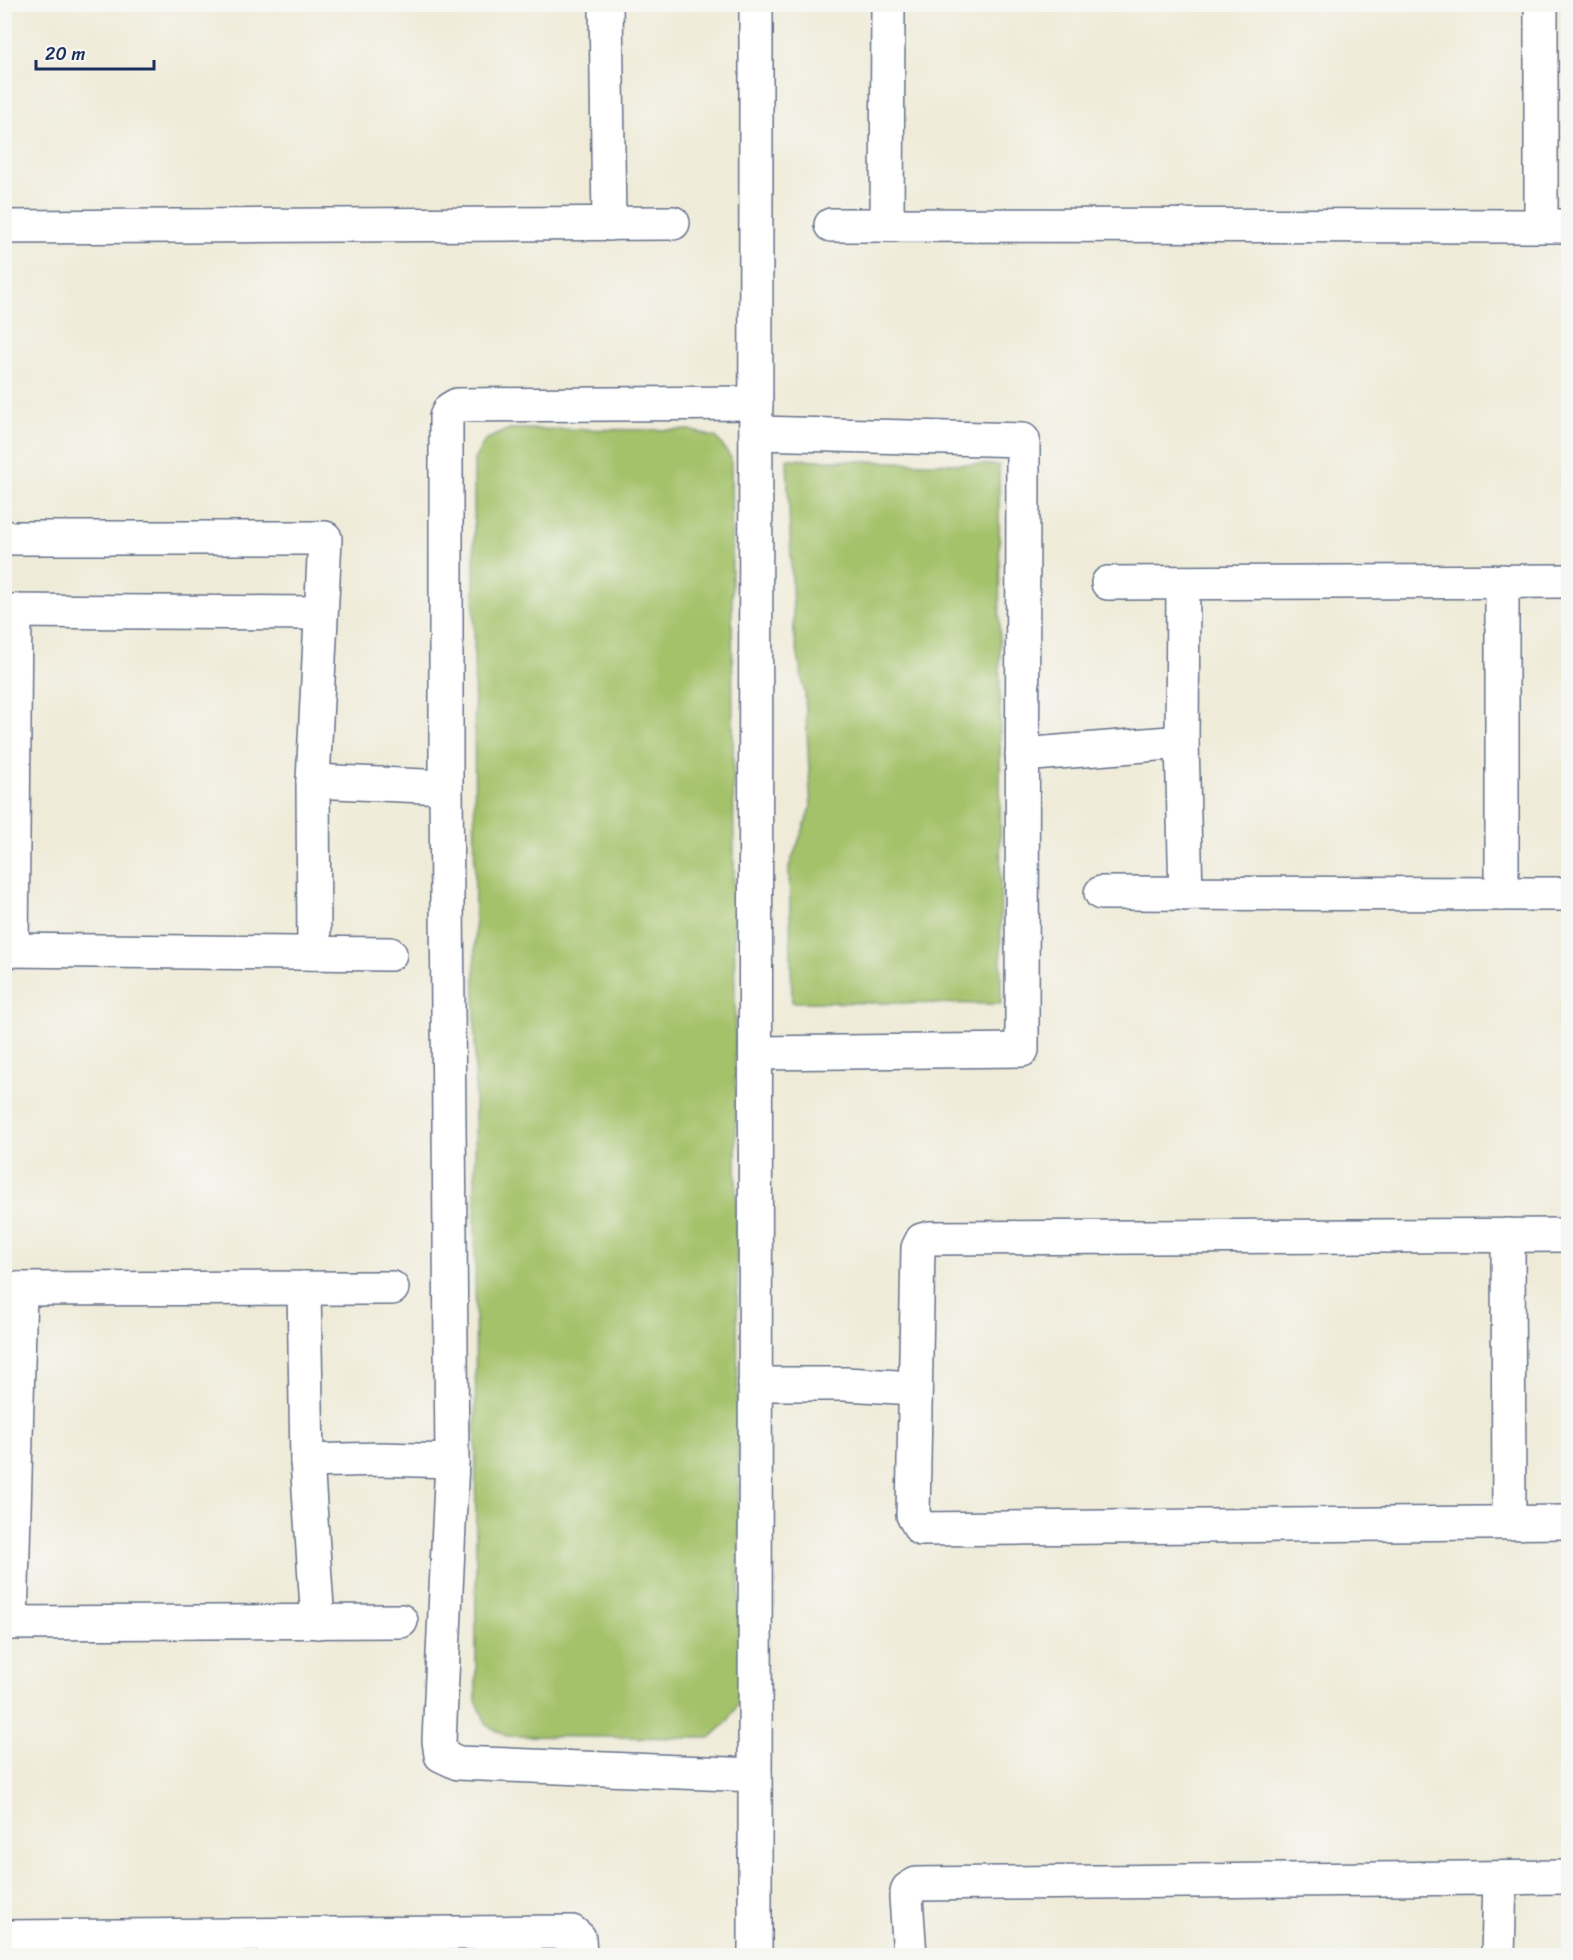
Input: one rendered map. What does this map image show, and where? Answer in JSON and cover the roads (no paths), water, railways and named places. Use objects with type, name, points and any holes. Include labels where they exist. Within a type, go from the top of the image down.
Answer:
[{"type":"street","points":[[606,4],[609,224]]},
{"type":"street","points":[[755,1956],[756,4]]},
{"type":"street","points":[[887,225],[888,4]]},
{"type":"street","points":[[831,225],[1555,225],[1541,4]]},
{"type":"street","points":[[4,228],[673,223]]},
{"type":"street","points":[[755,1775],[458,1763],[441,1755],[439,1741],[452,1461],[446,787],[446,417],[450,409],[457,405],[757,418],[1023,440],[1022,1050],[756,1053]]},
{"type":"street","points":[[4,538],[325,538],[313,781],[314,953]]},
{"type":"street","points":[[1502,581],[1502,894]]},
{"type":"street","points":[[1108,583],[1569,581]]},
{"type":"street","points":[[1183,583],[1182,742],[1186,894]]},
{"type":"street","points":[[320,613],[10,611],[8,950],[390,954]]},
{"type":"street","points":[[1023,756],[1182,742]]},
{"type":"street","points":[[313,781],[446,787]]},
{"type":"street","points":[[1101,893],[1569,894]]},
{"type":"street","points":[[1569,1234],[942,1238],[922,1240],[918,1248],[913,1515],[921,1528],[1569,1522]]},
{"type":"street","points":[[1508,1235],[1509,1523]]},
{"type":"street","points":[[304,1288],[308,1461],[318,1622]]},
{"type":"street","points":[[392,1288],[12,1289],[8,1623],[401,1621]]},
{"type":"street","points":[[755,1384],[845,1384],[915,1388]]},
{"type":"street","points":[[308,1461],[381,1459],[452,1461]]},
{"type":"street","points":[[910,1956],[906,1897],[908,1889],[916,1884],[1569,1877]]},
{"type":"street","points":[[1498,1956],[1500,1878]]},
{"type":"street","points":[[4,1937],[576,1944]]}]
